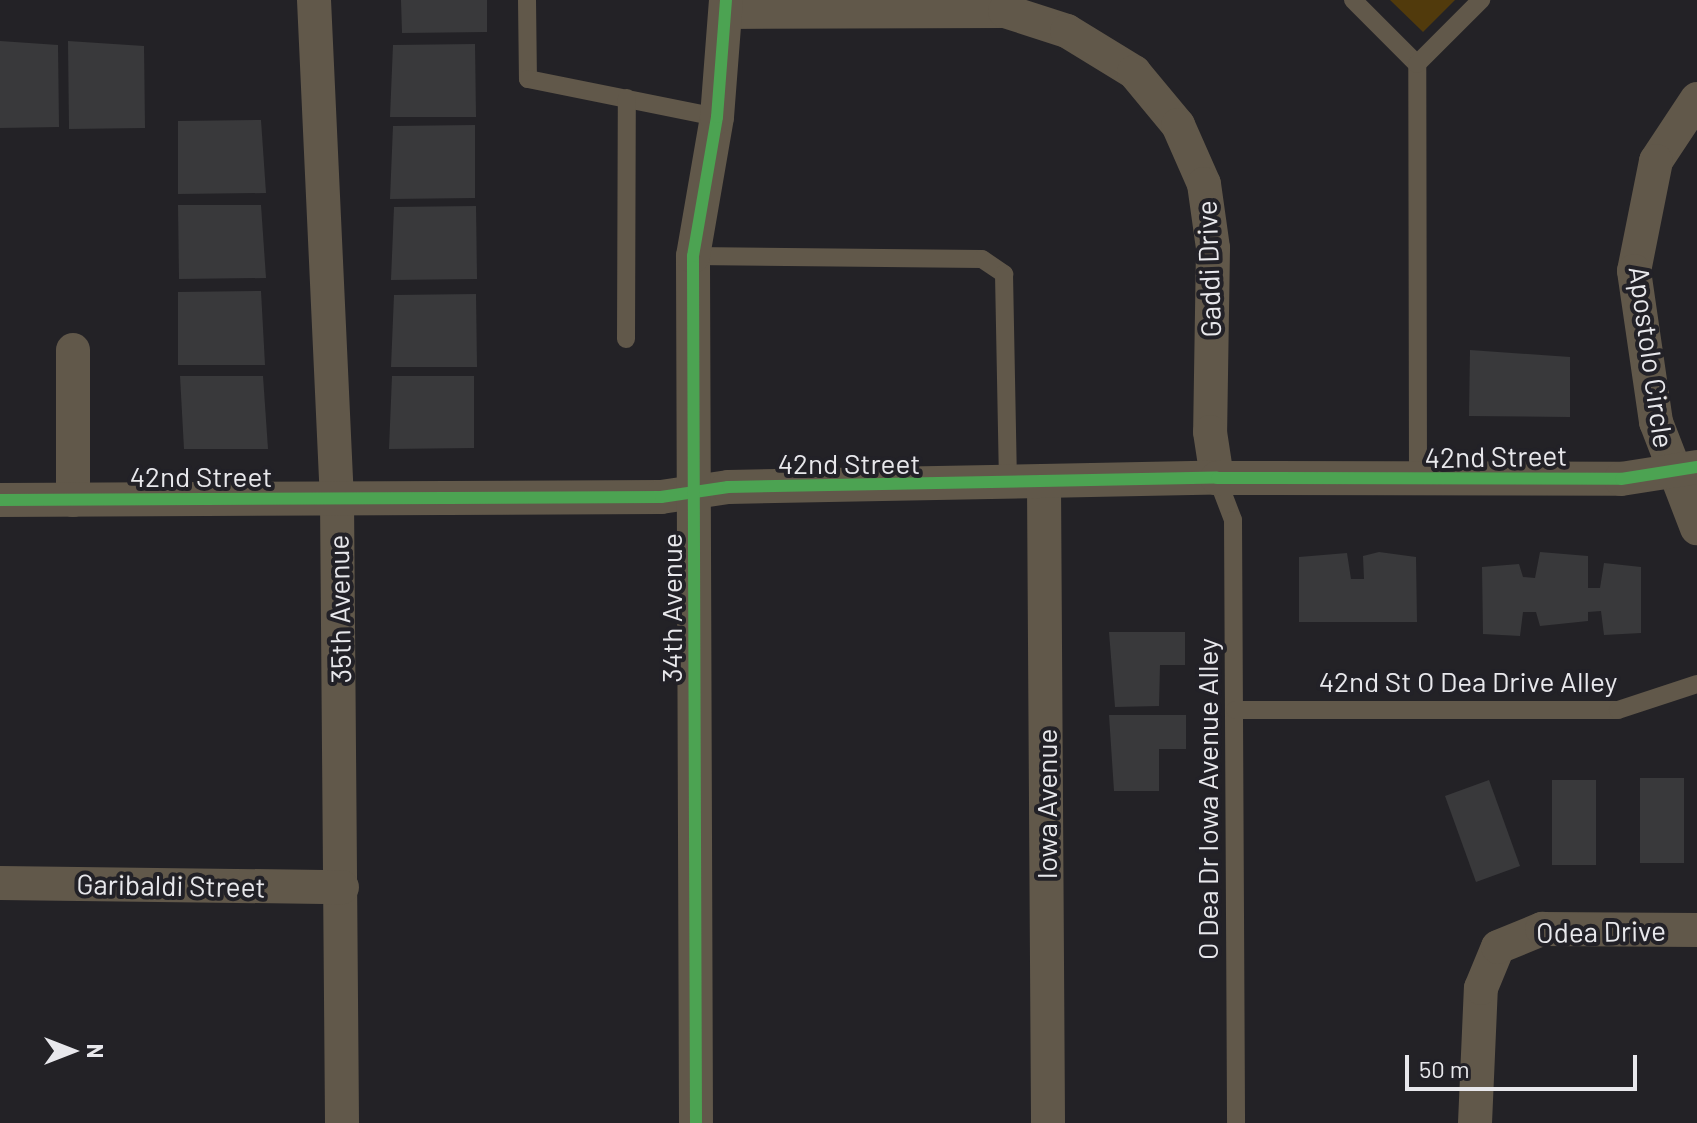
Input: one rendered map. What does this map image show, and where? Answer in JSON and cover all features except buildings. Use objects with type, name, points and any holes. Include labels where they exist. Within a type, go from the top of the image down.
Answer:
[{"type":"street","name":"35th Avenue","points":[[314,0],[337,500],[342,1123]]},
{"type":"street","name":"34th Avenue","points":[[696,1123],[693,256],[717,117],[726,6]]},
{"type":"street","name":"Gaddi Drive","points":[[726,6],[1005,11],[1067,31],[1134,72],[1178,125],[1206,195],[1217,478]]},
{"type":"street","name":"Apostolo Circle","points":[[1697,99],[1656,161],[1634,271],[1697,528]]},
{"type":"street","points":[[73,350],[73,500]]},
{"type":"street","name":"42nd Street","points":[[0,500],[337,500],[1008,486],[1217,478],[1418,481],[1683,470]]},
{"type":"street","name":"Iowa Avenue","points":[[1044,485],[1048,1123]]},
{"type":"street","name":"Garibaldi Street","points":[[0,883],[342,887]]},
{"type":"street","name":"Odea Drive","points":[[1475,1123],[1481,988],[1498,947],[1542,929],[1697,930]]},
{"type":"lane","points":[[527,0],[528,79],[717,117]]},
{"type":"lane","points":[[1353,0],[1417,64],[1418,481]]},
{"type":"lane","points":[[1417,64],[1481,0]]},
{"type":"lane","points":[[626,339],[627,98]]},
{"type":"lane","points":[[693,256],[982,259],[1004,274],[1008,486]]},
{"type":"lane","name":"O Dea Dr Iowa Avenue Alley","points":[[1217,478],[1233,520],[1236,1123]]},
{"type":"lane","name":"42nd St O Dea Drive Alley","points":[[1235,710],[1618,710],[1697,684]]},
{"type":"shaded area","points":[[1390,0],[1455,0],[1423,32]]},
{"type":"cycle path","points":[[696,1123],[693,256],[717,117],[726,0]]},
{"type":"cycle path","points":[[0,500],[661,497],[728,487],[1217,478],[1621,479],[1697,467]]}]
